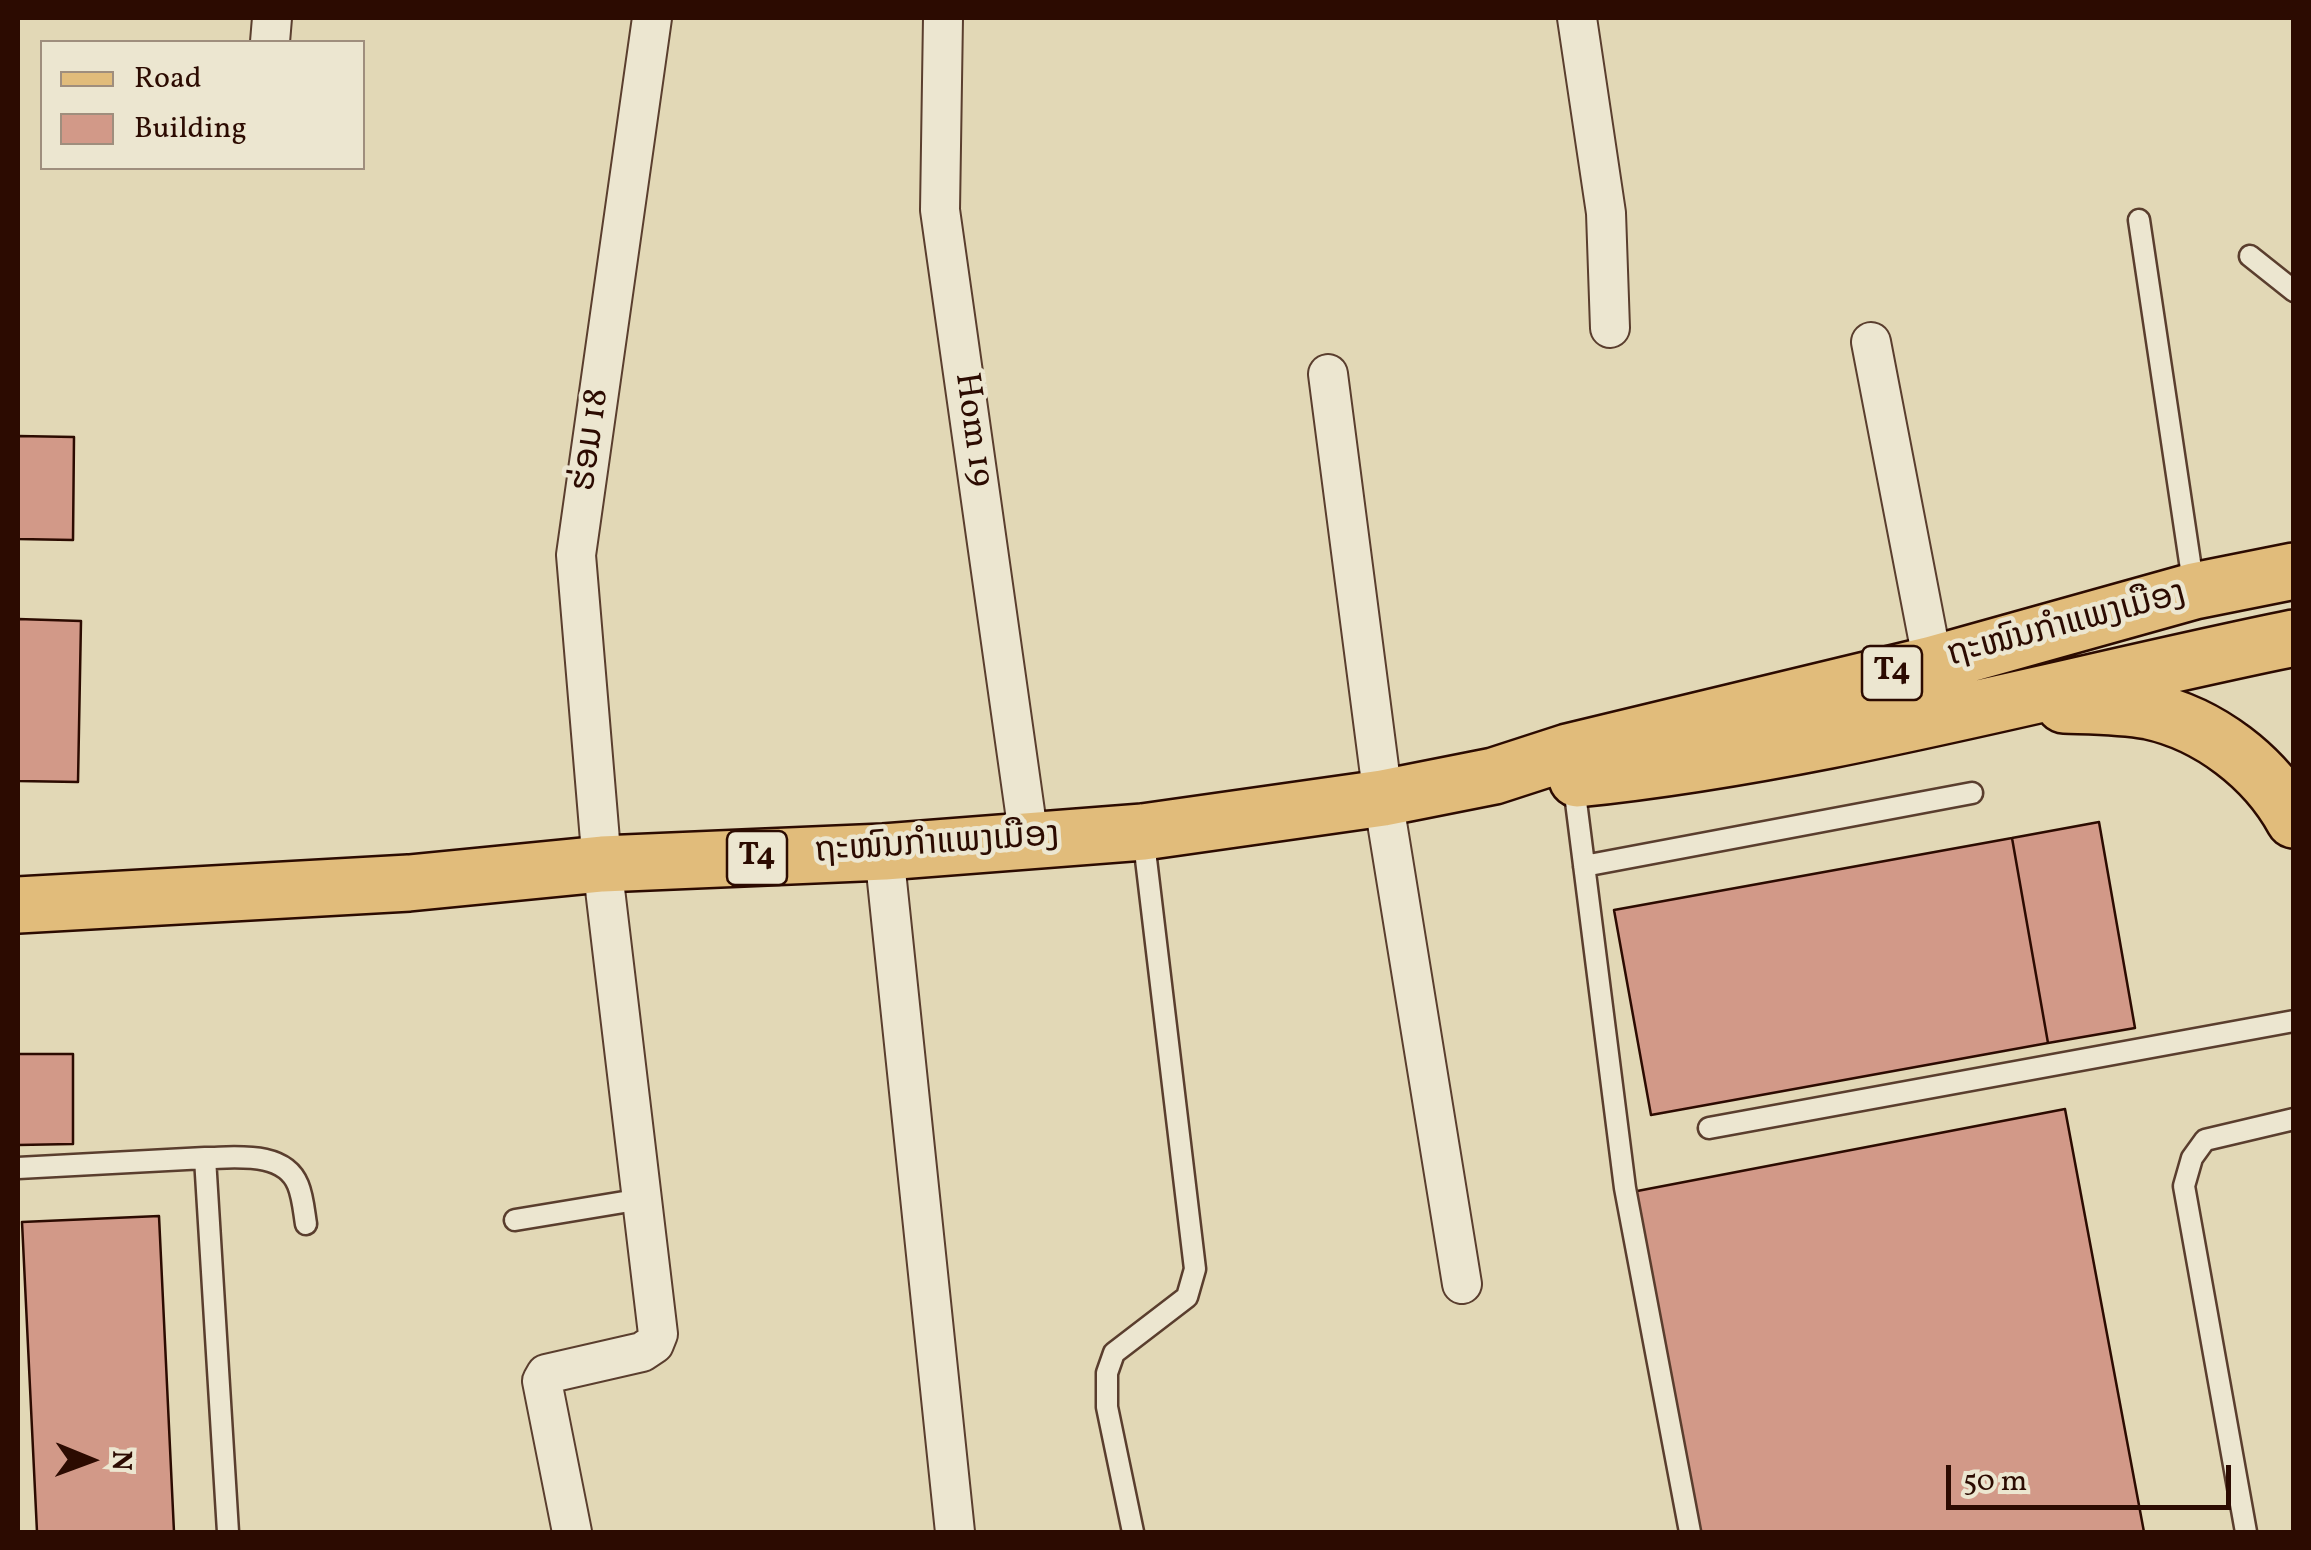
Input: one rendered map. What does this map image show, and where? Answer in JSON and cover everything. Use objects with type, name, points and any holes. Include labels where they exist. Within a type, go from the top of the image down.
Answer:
[{"type":"main road","name":"ຖະໜົນກຳແພງເມືອງ","points":[[18,905],[409,882],[602,864],[884,852],[1143,832],[1382,798],[1570,765],[2194,591],[2292,578]]},
{"type":"main road","name":"ຖະໜົນກຳແພງເມືອງ","points":[[1570,765],[1650,771],[1806,746],[2294,638]]},
{"type":"main road","points":[[1996,704],[2150,712],[2199,729],[2248,761],[2282,798],[2294,820]]},
{"type":"street","name":"ຮ່ອມ 18","points":[[572,1532],[542,1381],[546,1374],[642,1352],[654,1344],[658,1334],[602,864],[576,555],[652,18]]},
{"type":"street","name":"Hom 19","points":[[943,18],[940,210],[1029,840]]},
{"type":"street","points":[[1577,18],[1606,213],[1610,328]]},
{"type":"street","points":[[1872,342],[1933,664]]},
{"type":"street","points":[[1328,374],[1382,798],[1462,1284]]},
{"type":"street","points":[[884,852],[955,1532]]},
{"type":"lane","points":[[2140,220],[2194,591]]},
{"type":"lane","points":[[2250,256],[2294,290]]},
{"type":"lane","points":[[1570,765],[1625,1188],[1690,1532]]},
{"type":"lane","points":[[1584,866],[1972,793]]},
{"type":"lane","points":[[1134,1532],[1107,1407],[1107,1373],[1114,1353],[1187,1298],[1194,1269],[1143,832]]},
{"type":"lane","points":[[1709,1128],[2294,1021]]},
{"type":"lane","points":[[2246,1532],[2184,1186],[2192,1158],[2205,1140],[2294,1119]]},
{"type":"lane","points":[[204,1158],[228,1532]]},
{"type":"lane","points":[[18,1168],[258,1158],[280,1165],[297,1182],[306,1224]]},
{"type":"lane","points":[[514,1220],[642,1199]]},
{"type":"building","points":[[18,436],[74,437],[73,540],[18,539]]},
{"type":"building","points":[[18,619],[81,621],[78,782],[18,781]]},
{"type":"building","points":[[2099,822],[2135,1028],[2048,1043],[2012,838]]},
{"type":"building","points":[[2012,838],[2048,1043],[1651,1115],[1614,910]]},
{"type":"building","points":[[18,1054],[73,1054],[73,1144],[18,1145]]},
{"type":"building","points":[[2065,1109],[2144,1532],[1695,1532],[1632,1192]]},
{"type":"building","points":[[159,1216],[174,1532],[37,1532],[22,1222]]}]
